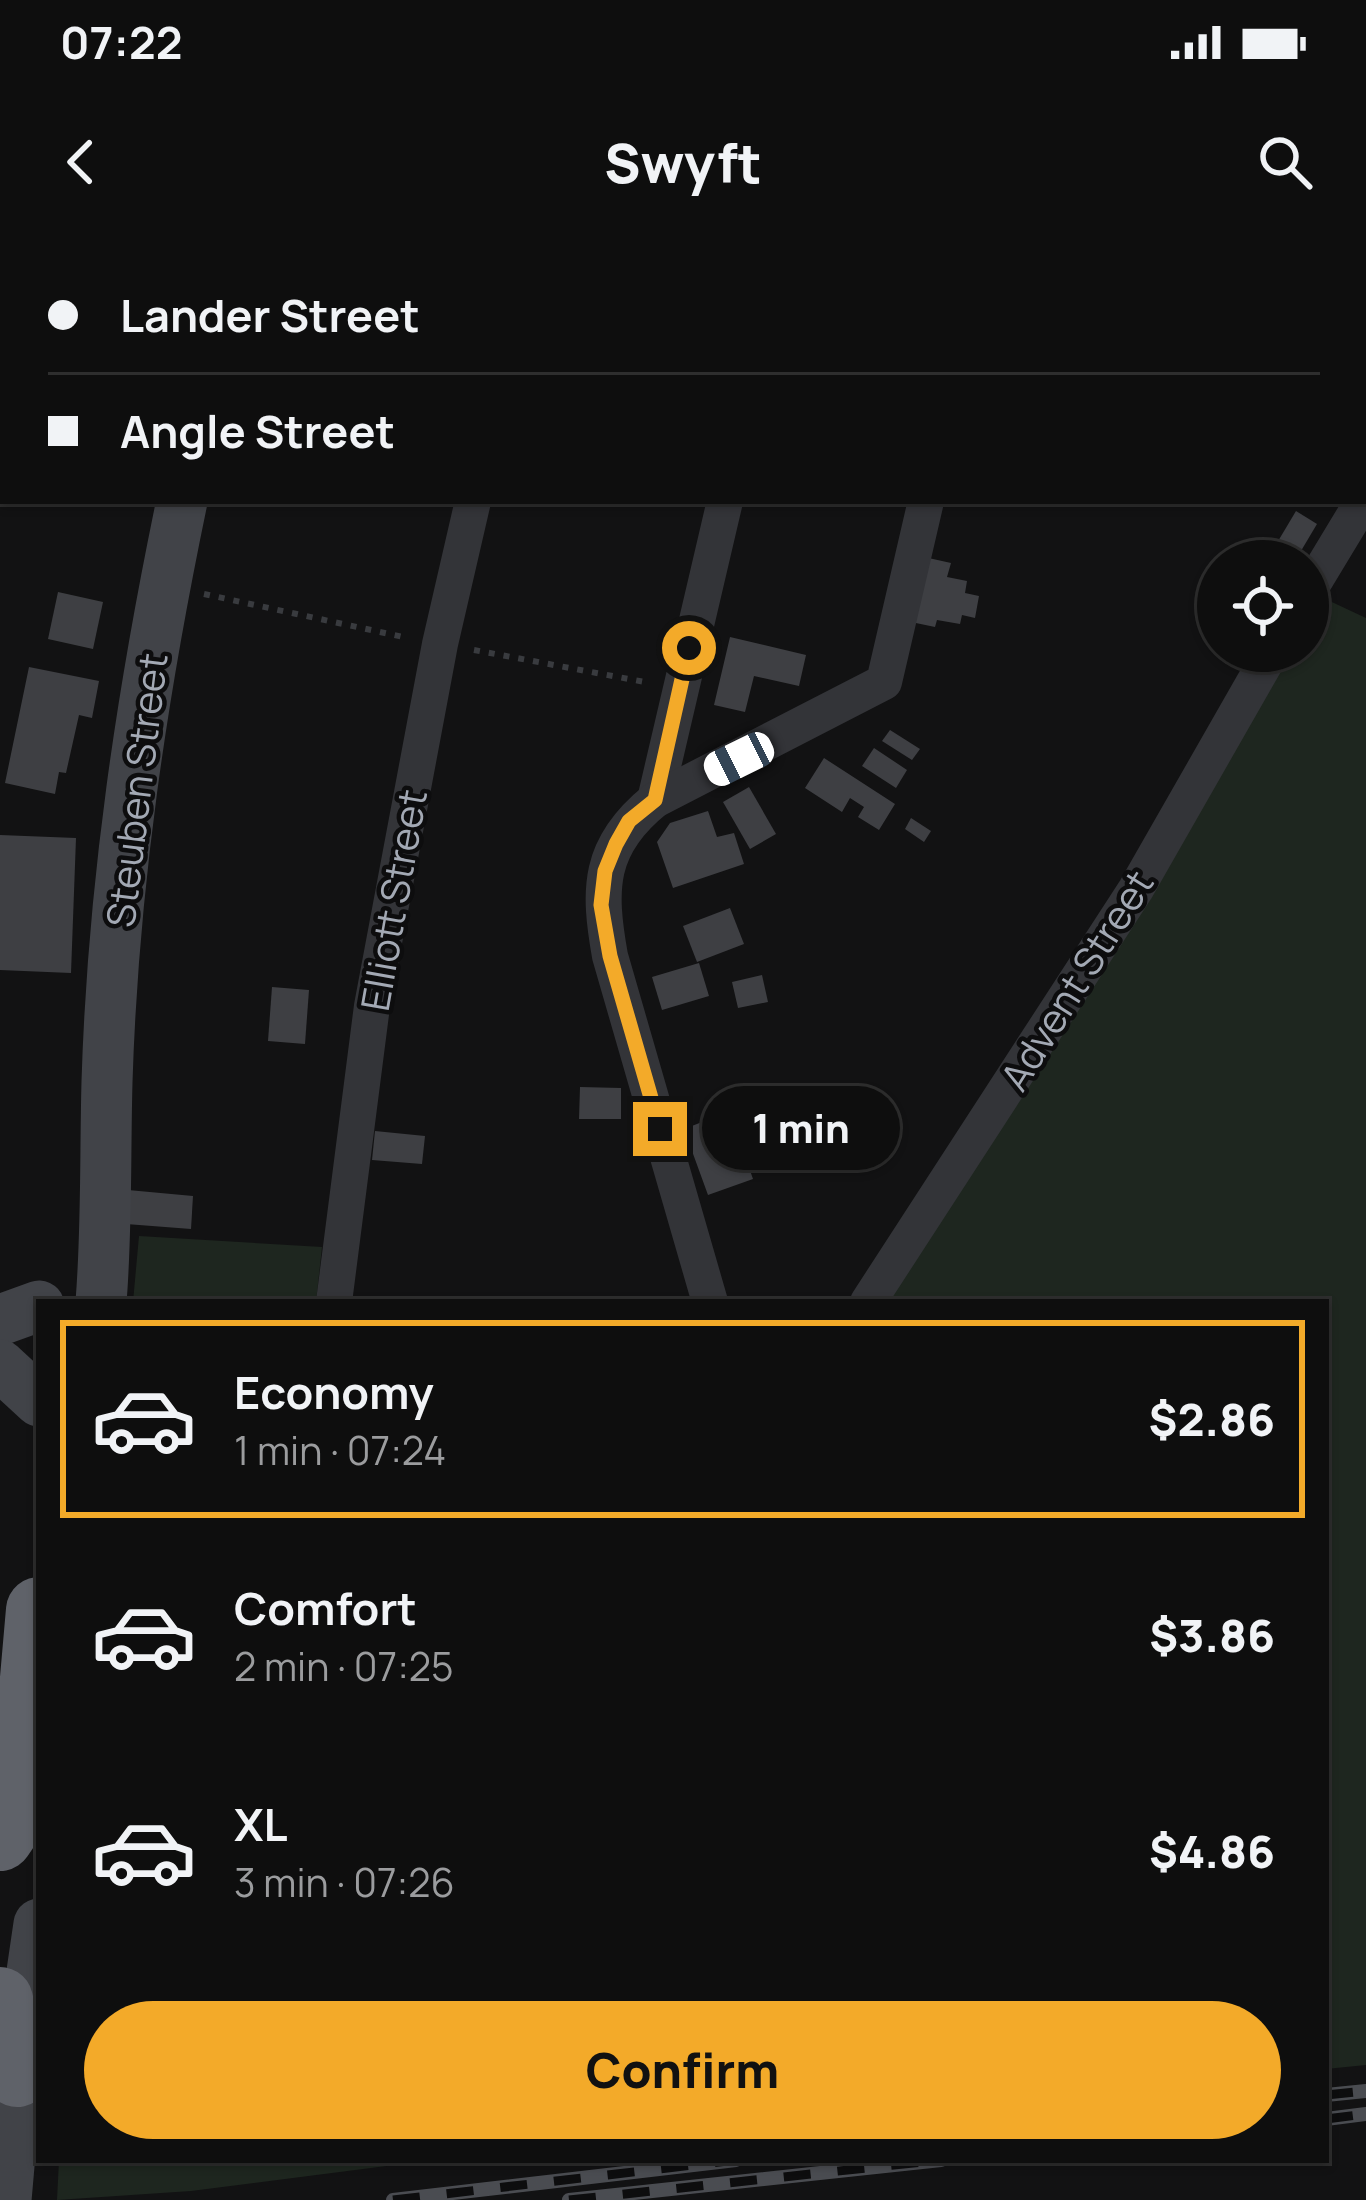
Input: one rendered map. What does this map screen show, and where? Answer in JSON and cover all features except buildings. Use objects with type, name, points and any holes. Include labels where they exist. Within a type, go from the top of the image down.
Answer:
[{"type":"highway","points":[[0,1838],[19,1810],[23,1792],[36,1644]]},
{"type":"highway","points":[[0,2000],[17,2074]]},
{"type":"main road","name":"Steuben Street","points":[[64,1299],[73,1216],[107,1081],[135,745],[181,504]]},
{"type":"main road","points":[[0,1320],[36,1308]]},
{"type":"main road","points":[[0,1365],[36,1398]]},
{"type":"main road","points":[[6,2200],[17,2074],[36,1944]]},
{"type":"street","name":"Elliott Street","points":[[334,1299],[372,1006],[440,644],[472,504]]},
{"type":"street","points":[[655,800],[724,504]]},
{"type":"street","points":[[709,1299],[610,956],[601,905],[605,871],[629,821],[655,800],[884,682],[925,504]]},
{"type":"street","points":[[1329,557],[1361,504]]},
{"type":"street","name":"Advent Street","points":[[870,1299],[1136,889],[1260,672]]},
{"type":"shaded area","points":[[1329,601],[1366,618],[1366,2065],[1329,2069],[1329,1299],[886,1299],[1271,672],[1329,672]]},
{"type":"shaded area","points":[[139,1236],[322,1247],[316,1299],[133,1299]]},
{"type":"shaded area","points":[[59,2163],[410,2163],[191,2191],[57,2200]]},
{"type":"railway","points":[[1329,2095],[1366,2091]]},
{"type":"railway","points":[[1329,2119],[1366,2114]]},
{"type":"railway","points":[[393,2200],[710,2163]]},
{"type":"railway","points":[[569,2200],[913,2163]]},
{"type":"route","points":[[660,1129],[610,956],[601,905],[605,871],[616,844],[629,821],[655,800],[689,648]]}]
